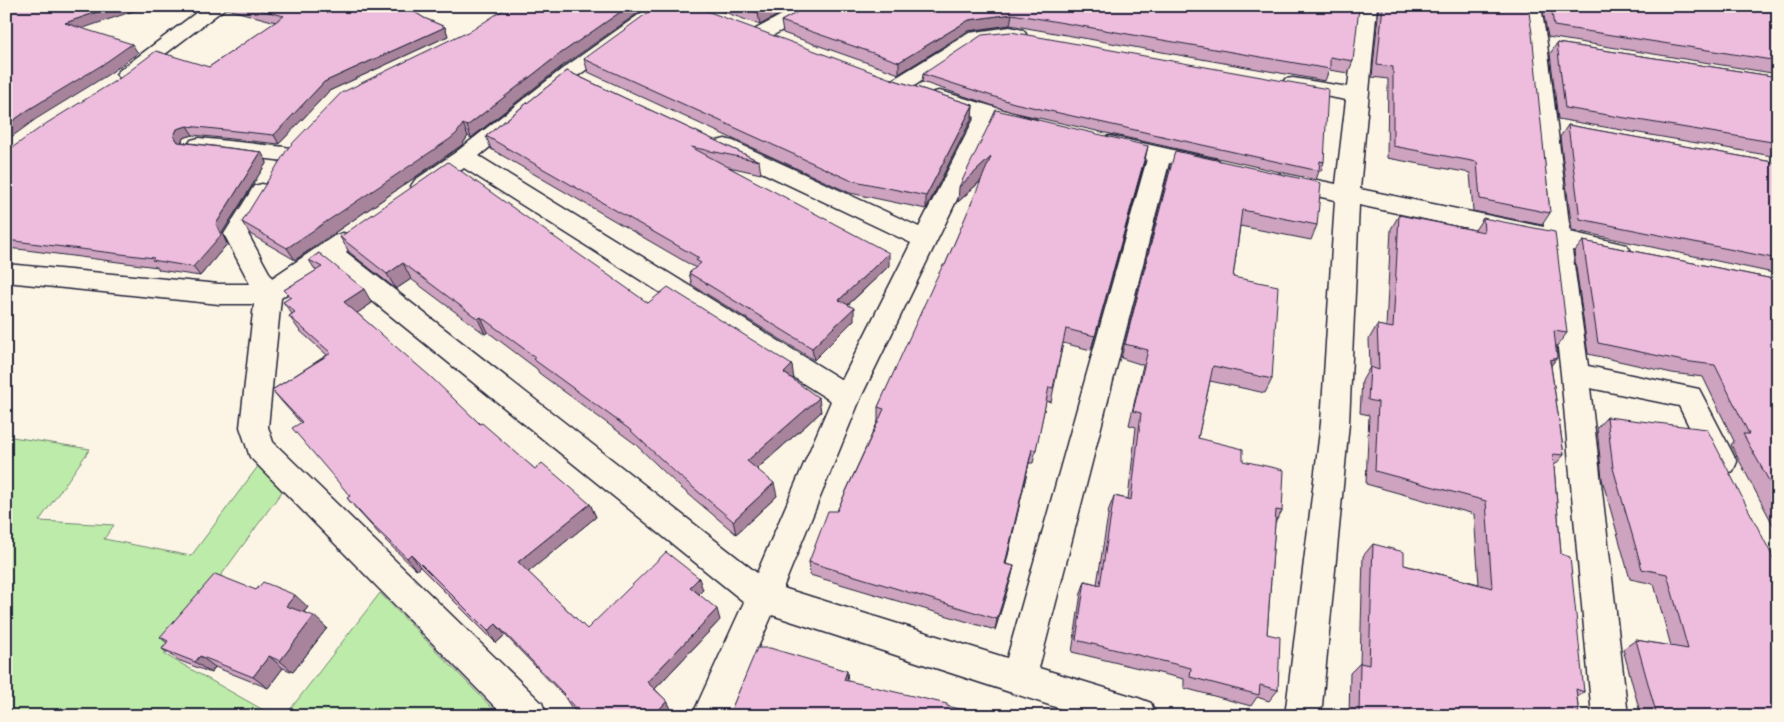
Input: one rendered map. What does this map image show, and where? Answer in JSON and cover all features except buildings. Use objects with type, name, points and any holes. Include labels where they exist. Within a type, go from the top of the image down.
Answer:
[{"type":"street","points":[[110,86],[218,6]]},
{"type":"street","points":[[409,196],[578,78],[664,6]]},
{"type":"street","points":[[789,44],[752,31],[813,6]]},
{"type":"street","points":[[1530,6],[1547,45],[1556,128],[1558,239],[1575,374],[1610,716]]},
{"type":"street","points":[[1303,716],[1334,423],[1347,196],[1358,95],[1360,11]]},
{"type":"street","points":[[1038,38],[1010,33],[976,37],[891,81],[987,114],[1045,128]]},
{"type":"street","points":[[1270,80],[1358,95]]},
{"type":"street","points":[[710,716],[763,597],[847,397],[987,114]]},
{"type":"street","points":[[702,136],[924,240]]},
{"type":"street","points":[[1093,139],[1225,168]]},
{"type":"street","points":[[193,144],[282,161],[236,234],[268,294],[254,427],[260,448],[529,716]]},
{"type":"street","points":[[1020,678],[1160,154]]},
{"type":"street","points":[[464,157],[847,397]]},
{"type":"street","points":[[1263,177],[1347,196],[1644,256]]},
{"type":"street","points":[[6,272],[219,294],[268,294],[361,230]]},
{"type":"street","points":[[329,252],[763,597],[1138,716]]},
{"type":"street","points":[[1575,374],[1689,397],[1733,484]]},
{"type":"green space","points":[[6,436],[90,449],[39,521],[114,525],[104,539],[191,556],[259,465],[283,490],[164,654],[274,716],[6,716]]},
{"type":"green space","points":[[380,593],[500,716],[285,716]]}]
